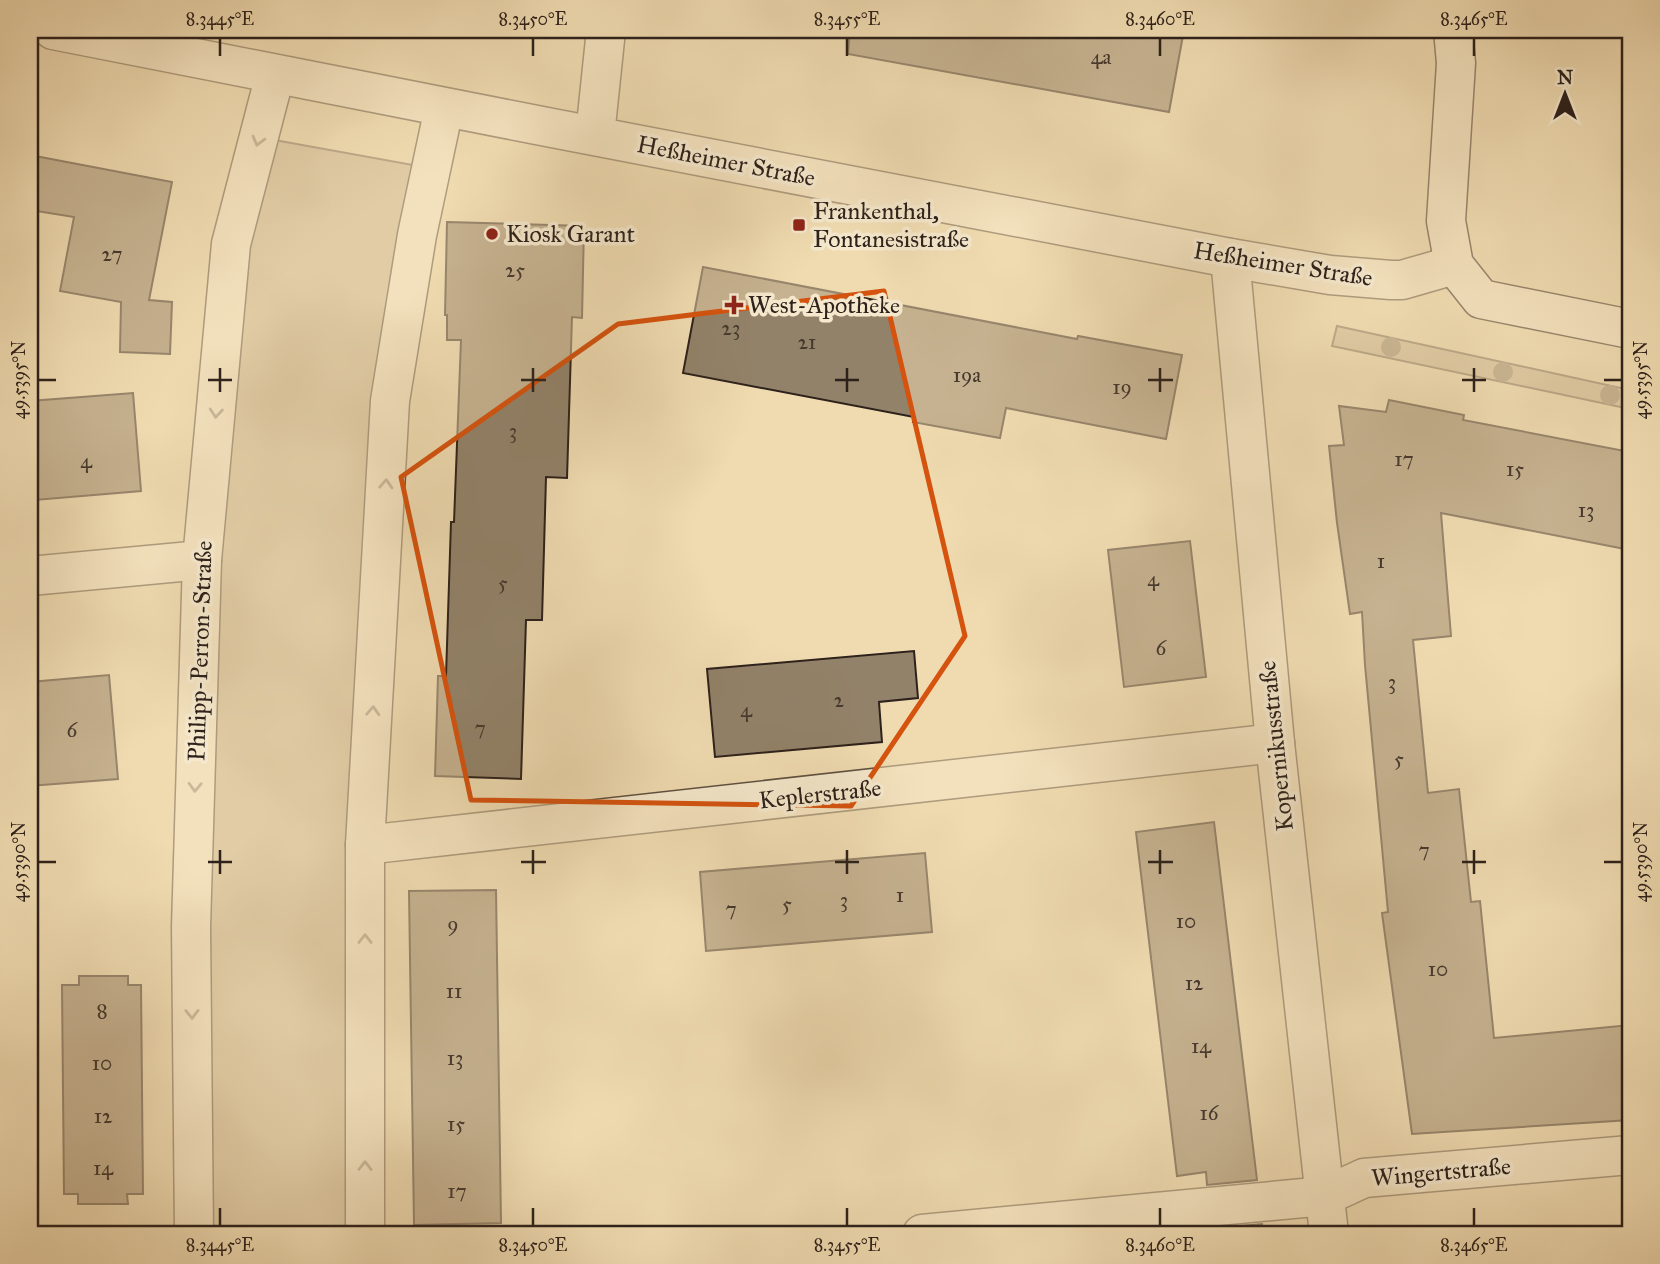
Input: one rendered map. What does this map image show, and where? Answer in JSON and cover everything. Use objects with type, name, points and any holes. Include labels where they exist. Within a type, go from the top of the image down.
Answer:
[{"type":"street","name":"Heßheimer Straße","points":[[53,30],[444,108],[1330,275],[1402,280],[1454,265]]},
{"type":"street","points":[[595,135],[606,30]]},
{"type":"street","points":[[1453,30],[1456,63],[1446,221],[1454,265],[1481,299],[1630,329]]},
{"type":"street","name":"Philipp-Perron-Straße","points":[[194,1234],[191,926],[202,560],[231,244],[275,75]]},
{"type":"street","points":[[365,1234],[365,845],[390,401],[417,235],[444,108]]},
{"type":"street","name":"Kopernikusstraße","points":[[1230,258],[1275,743],[1329,1234]]},
{"type":"street","points":[[30,576],[202,560]]},
{"type":"street","name":"Keplerstraße","points":[[365,845],[1275,743]]},
{"type":"street","name":"Wingertstraße","points":[[922,1234],[1325,1196],[1364,1178],[1630,1155]]},
{"type":"highlighted area","points":[[884,291],[965,636],[851,806],[471,800],[401,477],[618,324]]},
{"type":"shaded area","points":[[269,139],[424,167],[353,1234],[207,1234],[204,927],[216,580],[247,245]]},
{"type":"shaded area","points":[[1337,326],[1630,390],[1630,409],[1332,346]]},
{"type":"building","points":[[850,30],[1184,30],[1169,112],[848,54]]},
{"type":"building","points":[[30,155],[172,182],[149,300],[172,302],[170,354],[120,352],[121,302],[60,291],[74,217],[30,210]]},
{"type":"building","points":[[447,222],[584,226],[582,318],[572,317],[567,478],[546,477],[542,620],[526,620],[521,779],[435,776],[438,676],[446,676],[461,340],[447,340]]},
{"type":"building","points":[[703,267],[1077,339],[1078,336],[1182,355],[1166,439],[1006,408],[1000,438],[913,422],[914,417],[683,373]]},
{"type":"building","points":[[133,393],[141,491],[35,500],[30,401]]},
{"type":"building","points":[[1389,400],[1464,415],[1463,420],[1630,452],[1630,550],[1441,513],[1451,636],[1413,640],[1428,793],[1459,789],[1471,902],[1480,901],[1494,1038],[1630,1025],[1630,1120],[1412,1134],[1382,913],[1388,912],[1362,612],[1350,614],[1329,446],[1344,445],[1339,406],[1386,412]]},
{"type":"building","points":[[1190,541],[1206,677],[1124,687],[1108,550]]},
{"type":"building","points":[[914,651],[918,698],[879,702],[882,742],[715,757],[707,669]]},
{"type":"building","points":[[109,675],[118,779],[30,786],[30,682]]},
{"type":"building","points":[[1214,822],[1257,1180],[1207,1185],[1206,1172],[1177,1176],[1136,832]]},
{"type":"building","points":[[925,853],[932,932],[706,951],[700,872]]},
{"type":"building","points":[[496,890],[501,1223],[414,1225],[409,891]]},
{"type":"building","points":[[79,976],[128,976],[128,985],[141,985],[143,1194],[127,1194],[128,1204],[78,1204],[78,1194],[64,1194],[62,985],[79,985]]},
{"type":"building","points":[[1262,1224],[1263,1234],[1209,1234],[1208,1229]]},
{"type":"place","name":"Frankenthal, Fontanesistraße","points":[[799,225]]},
{"type":"place","name":"Kiosk Garant","points":[[492,234]]},
{"type":"place","name":"West-Apotheke","points":[[734,305]]}]
